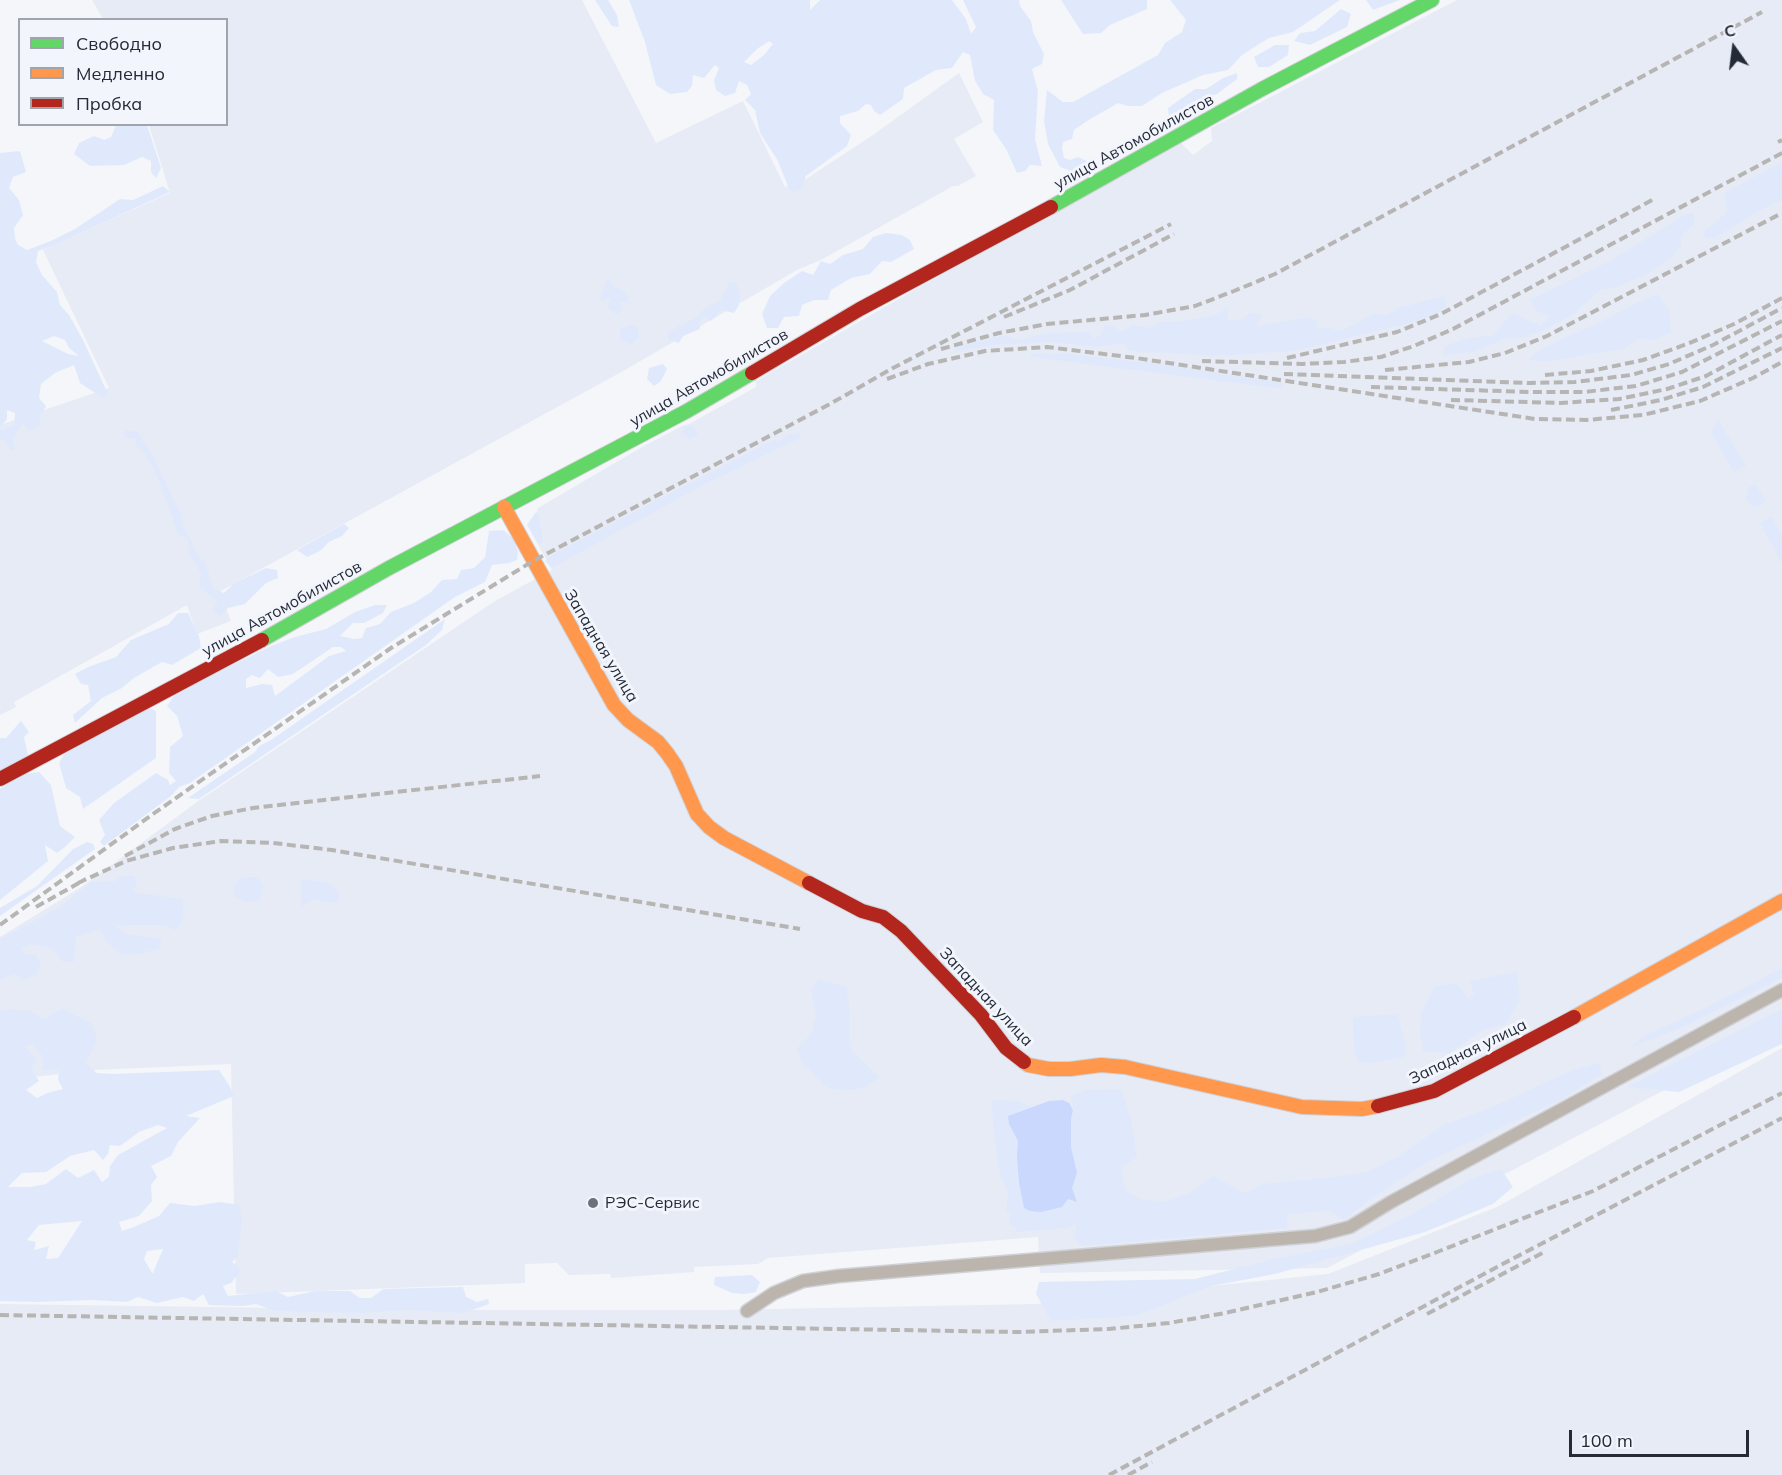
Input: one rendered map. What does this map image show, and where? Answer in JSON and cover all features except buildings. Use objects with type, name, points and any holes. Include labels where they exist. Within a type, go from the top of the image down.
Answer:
[{"type":"street","name":"улица Автомобилистов","points":[[0,779],[233,656],[389,568],[687,411],[918,277],[1070,197],[1262,89],[1432,0]]},
{"type":"street","name":"Западная улица","points":[[504,507],[614,705],[628,720],[658,742],[667,753],[676,766],[697,814],[709,827],[724,838],[862,911],[883,917],[901,931],[949,980],[1006,1048],[1028,1065],[1049,1069],[1101,1065],[1125,1067],[1302,1107],[1362,1108],[1388,1105],[1434,1091],[1527,1043],[1782,901]]},
{"type":"street","points":[[747,1311],[774,1293],[802,1281],[1315,1236],[1350,1227],[1391,1202],[1782,990]]},
{"type":"shaded area","points":[[92,0],[582,0],[656,143],[743,101],[785,187],[806,179],[873,135],[959,73],[983,122],[954,139],[976,176],[958,186],[953,186],[821,260],[797,270],[625,370],[219,592],[231,621],[197,634],[187,605],[14,702],[16,707],[0,715],[0,425],[109,388],[43,250],[170,193],[149,126],[228,126],[228,18],[102,18]]},
{"type":"shaded area","points":[[595,0],[608,0],[617,15],[619,27],[612,26]]},
{"type":"shaded area","points":[[629,0],[810,0],[810,10],[820,0],[952,0],[966,19],[971,34],[976,27],[963,0],[1019,0],[1020,6],[1031,21],[1033,32],[1044,54],[1042,64],[1032,69],[1038,91],[1035,139],[1042,166],[1030,165],[1025,171],[1017,173],[1006,149],[993,130],[994,100],[983,94],[975,81],[970,55],[963,52],[952,68],[936,70],[904,88],[903,99],[880,115],[871,105],[866,104],[858,111],[840,116],[840,123],[851,135],[847,146],[806,176],[801,189],[794,192],[789,189],[778,161],[760,133],[755,110],[745,100],[751,94],[747,85],[739,81],[735,93],[725,96],[716,90],[714,80],[719,68],[715,65],[704,78],[693,75],[692,86],[687,92],[670,94],[656,85],[645,42]],"holes":[[[769,41],[773,44],[751,65],[744,62]]]},
{"type":"shaded area","points":[[1061,0],[1147,0],[1147,9],[1110,25],[1101,33],[1083,34]]},
{"type":"shaded area","points":[[1170,0],[1340,0],[1293,32],[1269,38],[1242,55],[1228,70],[1203,75],[1162,93],[1142,106],[1118,103],[1087,121],[1074,130],[1072,139],[1063,142],[1062,148],[1064,158],[1070,160],[1078,157],[1089,162],[1074,172],[1060,167],[1048,144],[1044,121],[1047,90],[1063,102],[1073,102],[1158,55],[1165,43],[1182,32],[1186,20]]},
{"type":"shaded area","points":[[1366,0],[1400,0],[1373,10]]},
{"type":"shaded area","points":[[1457,0],[1782,0],[1782,1028],[1327,1268],[1040,1273],[1038,1237],[768,1258],[758,1264],[694,1267],[694,1272],[611,1278],[610,1274],[569,1275],[557,1263],[525,1264],[525,1283],[236,1294],[231,1064],[93,1070],[0,1081],[0,937],[83,886],[197,802],[495,601],[552,570],[530,530],[538,508],[644,446],[756,387],[756,381],[923,285],[1181,143],[1193,155],[1212,141],[1211,128]]},
{"type":"shaded area","points":[[1341,9],[1351,14],[1347,27],[1310,45],[1294,41],[1300,33],[1315,31]]},
{"type":"shaded area","points":[[1275,45],[1289,45],[1288,55],[1269,67],[1258,67],[1254,57]]},
{"type":"shaded area","points":[[1237,73],[1237,79],[1217,94],[1192,102],[1169,116],[1168,108],[1195,89],[1206,89],[1223,78]]},
{"type":"shaded area","points":[[116,126],[147,126],[161,168],[156,178],[151,172],[151,161],[142,157],[124,165],[90,166],[74,154],[79,143],[94,136],[104,140],[111,137]]},
{"type":"shaded area","points":[[20,151],[26,172],[13,177],[9,188],[19,200],[23,215],[14,228],[15,238],[18,245],[27,250],[75,229],[120,199],[133,200],[163,186],[170,192],[38,251],[36,262],[42,275],[57,292],[60,305],[69,315],[83,340],[108,394],[103,398],[80,383],[74,365],[55,373],[41,384],[39,398],[46,406],[39,426],[29,430],[22,424],[13,441],[15,447],[11,452],[4,439],[0,440],[0,430],[14,426],[15,413],[7,410],[7,419],[0,428],[0,153]],"holes":[[[54,336],[65,340],[69,348],[79,356],[68,354],[42,341]]]},
{"type":"shaded area","points":[[1782,162],[1782,200],[1716,237],[1706,239],[1703,233],[1727,212],[1724,193]]},
{"type":"shaded area","points":[[1693,212],[1695,224],[1681,235],[1681,245],[1673,256],[1647,274],[1615,288],[1600,290],[1572,315],[1540,332],[1517,339],[1507,338],[1475,351],[1443,356],[1444,346],[1470,338],[1494,335],[1512,313],[1541,326],[1550,316],[1536,311],[1530,300],[1612,260],[1681,217]]},
{"type":"shaded area","points":[[886,233],[902,235],[910,240],[914,249],[891,262],[882,261],[870,274],[851,278],[831,290],[828,300],[814,300],[802,305],[799,316],[784,317],[778,328],[767,328],[762,314],[770,296],[784,283],[802,271],[813,275],[821,261],[830,264],[843,255],[863,249],[873,237]]},
{"type":"shaded area","points":[[609,278],[613,287],[623,290],[628,298],[627,303],[619,301],[622,311],[617,315],[608,308],[610,298],[600,300]]},
{"type":"shaded area","points":[[730,282],[736,282],[740,294],[739,305],[734,313],[721,310],[711,321],[704,317],[700,322],[700,329],[683,336],[679,343],[668,339],[668,332],[697,317],[704,309],[720,300]]},
{"type":"shaded area","points":[[1657,294],[1669,310],[1671,332],[1654,340],[1638,339],[1624,349],[1543,362],[1529,360],[1534,354],[1566,337]]},
{"type":"shaded area","points":[[1444,296],[1446,306],[1435,315],[1294,351],[1215,356],[1129,351],[1125,343],[1097,347],[1054,342],[993,345],[954,352],[957,347],[1004,335],[1018,340],[1046,333],[1088,332],[1094,338],[1101,335],[1105,325],[1112,325],[1122,332],[1133,325],[1149,328],[1160,322],[1185,321],[1214,315],[1228,308],[1228,319],[1239,321],[1250,313],[1263,315],[1255,327],[1308,317],[1318,321],[1315,329],[1326,327],[1341,331],[1373,314],[1386,315],[1398,308]]},
{"type":"shaded area","points":[[631,324],[638,328],[639,338],[631,344],[620,340],[620,329]]},
{"type":"shaded area","points":[[1030,353],[1071,354],[1160,364],[1282,383],[1283,389],[1032,357]]},
{"type":"shaded area","points":[[663,364],[667,369],[661,381],[654,386],[647,379],[649,368]]},
{"type":"shaded area","points":[[1718,420],[1746,466],[1734,472],[1711,433]]},
{"type":"shaded area","points":[[693,425],[698,435],[690,439],[682,434],[684,427]]},
{"type":"shaded area","points":[[125,430],[138,432],[153,456],[180,510],[184,528],[200,558],[205,562],[213,588],[224,593],[233,584],[266,568],[277,570],[278,578],[266,583],[245,604],[228,608],[220,616],[212,610],[218,602],[199,586],[201,575],[197,564],[190,556],[188,539],[178,534],[159,480],[146,455],[136,446],[136,439],[124,437]]},
{"type":"shaded area","points":[[801,433],[800,438],[703,485],[552,568],[545,561],[555,553],[773,440],[780,441],[787,435]]},
{"type":"shaded area","points":[[1756,485],[1766,502],[1754,508],[1746,499],[1749,487]]},
{"type":"shaded area","points":[[536,512],[539,515],[543,542],[539,544],[527,525]]},
{"type":"shaded area","points":[[1772,517],[1782,536],[1782,564],[1760,523]]},
{"type":"shaded area","points":[[344,524],[349,528],[342,536],[329,542],[320,551],[307,557],[297,550]]},
{"type":"shaded area","points":[[503,530],[513,538],[518,551],[517,560],[492,565],[485,582],[455,597],[190,783],[179,787],[171,796],[104,846],[100,842],[105,835],[99,820],[114,803],[156,773],[168,780],[170,785],[176,781],[169,773],[170,747],[183,736],[177,716],[167,706],[176,693],[271,646],[326,629],[355,612],[375,605],[387,605],[383,613],[364,623],[353,623],[340,636],[362,638],[366,628],[380,624],[391,612],[414,603],[431,592],[442,580],[457,579],[461,570],[474,568],[485,557],[489,531]],"holes":[[[333,647],[341,647],[346,651],[329,656],[275,696],[272,685],[262,684],[246,688],[246,679],[252,675],[260,678],[268,669],[278,677],[293,674]]]},
{"type":"shaded area","points":[[178,613],[188,613],[199,636],[201,648],[172,665],[162,662],[134,678],[122,688],[102,698],[75,723],[73,715],[91,701],[88,685],[81,684],[75,674],[116,657],[131,640],[169,624]]},
{"type":"shaded area","points":[[445,619],[442,630],[426,645],[199,799],[188,798],[255,752],[259,746],[271,740]]},
{"type":"shaded area","points":[[146,707],[156,711],[156,758],[83,809],[80,797],[66,788],[59,763],[64,754]]},
{"type":"shaded area","points":[[21,721],[29,732],[24,737],[29,760],[0,774],[0,738],[6,738]]},
{"type":"shaded area","points":[[39,772],[51,785],[60,826],[75,837],[57,853],[45,845],[48,861],[0,900],[0,789],[24,774]]},
{"type":"shaded area","points":[[87,842],[93,844],[95,849],[0,916],[0,908],[37,886],[73,849]]},
{"type":"shaded area","points":[[122,876],[134,876],[137,882],[133,892],[182,899],[184,915],[177,930],[162,925],[116,927],[125,934],[162,939],[159,949],[122,955],[106,941],[100,929],[76,937],[74,962],[63,962],[53,949],[32,944],[21,948],[25,954],[35,955],[41,963],[37,974],[25,980],[16,974],[0,979],[0,939],[60,907],[92,882],[115,881]]},
{"type":"shaded area","points":[[243,877],[258,877],[263,886],[259,901],[246,902],[235,897],[234,885]]},
{"type":"shaded area","points":[[301,879],[326,882],[338,890],[340,900],[331,903],[313,899],[301,907]]},
{"type":"shaded area","points":[[1782,968],[1782,978],[1685,1026],[1632,1047],[1642,1037],[1707,1007]]},
{"type":"shaded area","points":[[1517,972],[1520,1000],[1504,1025],[1483,1030],[1449,1053],[1423,1052],[1420,1033],[1421,1014],[1434,987],[1455,983],[1463,990],[1467,999],[1474,995],[1470,981]]},
{"type":"shaded area","points":[[818,979],[846,987],[850,1009],[849,1034],[852,1051],[880,1078],[863,1088],[845,1091],[828,1088],[803,1064],[797,1048],[811,1034],[816,1015],[811,990]]},
{"type":"shaded area","points":[[10,1009],[29,1011],[43,1019],[63,1009],[91,1023],[97,1039],[86,1063],[97,1073],[219,1070],[234,1096],[186,1116],[200,1118],[178,1142],[171,1156],[151,1166],[157,1177],[151,1185],[152,1201],[139,1216],[119,1222],[122,1231],[134,1227],[159,1216],[170,1203],[195,1206],[220,1202],[239,1205],[242,1219],[238,1256],[232,1262],[239,1267],[239,1273],[231,1283],[223,1286],[228,1296],[276,1291],[288,1297],[315,1291],[350,1291],[360,1298],[371,1298],[383,1289],[463,1287],[466,1297],[477,1302],[488,1299],[489,1304],[464,1313],[406,1310],[358,1313],[275,1311],[256,1304],[209,1305],[203,1294],[194,1301],[183,1297],[157,1303],[138,1297],[127,1302],[0,1301],[0,1011]],"holes":[[[33,1043],[43,1057],[43,1069],[59,1071],[58,1080],[63,1089],[37,1098],[26,1090],[39,1081],[32,1070],[36,1059],[25,1047]],[[158,1125],[167,1128],[118,1155],[110,1166],[109,1177],[102,1182],[94,1170],[78,1178],[66,1169],[46,1184],[8,1187],[22,1173],[46,1172],[70,1156],[94,1150],[103,1160],[108,1154],[110,1145],[120,1146],[139,1132]],[[82,1221],[58,1258],[46,1259],[49,1246],[34,1250],[36,1242],[27,1240],[39,1225]],[[163,1249],[153,1273],[144,1259],[147,1251]]]},
{"type":"shaded area","points":[[1782,1009],[1782,1044],[1679,1092],[1627,1087]]},
{"type":"shaded area","points":[[1398,1014],[1407,1054],[1400,1058],[1374,1063],[1358,1062],[1354,1048],[1353,1017]]},
{"type":"shaded area","points":[[1782,1048],[1782,1475],[0,1475],[0,1304],[421,1310],[722,1310],[1036,1304],[1328,1274],[1497,1207]]},
{"type":"shaded area","points":[[1599,1063],[1602,1074],[1562,1099],[1425,1163],[1369,1200],[1344,1220],[1330,1211],[1287,1214],[1287,1228],[1083,1246],[1074,1238],[1076,1224],[1068,1228],[1017,1232],[1015,1227],[1009,1224],[1011,1213],[1006,1212],[1008,1193],[997,1160],[991,1100],[1020,1101],[1030,1107],[1009,1116],[1009,1124],[1018,1141],[1017,1157],[1067,1199],[1077,1202],[1072,1188],[1077,1173],[1071,1147],[1073,1110],[1071,1096],[1087,1090],[1121,1089],[1131,1120],[1137,1157],[1121,1167],[1125,1190],[1142,1200],[1167,1201],[1190,1193],[1213,1176],[1245,1193],[1262,1184],[1344,1176],[1369,1171],[1401,1155],[1443,1125],[1483,1111],[1571,1071]]},
{"type":"shaded area","points":[[1501,1169],[1513,1187],[1493,1204],[1425,1232],[1275,1274],[1211,1286],[1136,1316],[1051,1321],[1036,1294],[1039,1282],[1195,1279],[1274,1259],[1351,1244],[1413,1214],[1471,1179]]},
{"type":"shaded area","points":[[752,1275],[760,1282],[756,1292],[732,1293],[714,1285],[715,1277]]},
{"type":"water","points":[[1063,1100],[1069,1103],[1073,1110],[1071,1147],[1077,1173],[1072,1188],[1077,1202],[1068,1199],[1062,1207],[1041,1212],[1030,1211],[1024,1208],[1019,1183],[1018,1141],[1009,1124],[1008,1116],[1049,1101]]},
{"type":"railway","points":[[941,349],[999,333],[1047,324],[1145,315],[1195,306],[1234,291],[1275,274],[1762,12]]},
{"type":"railway","points":[[1778,142],[1782,140]]},
{"type":"railway","points":[[1202,361],[1302,364],[1344,362],[1381,357],[1414,346],[1453,329],[1782,153]]},
{"type":"railway","points":[[1287,358],[1397,332],[1441,314],[1656,198]]},
{"type":"railway","points":[[1385,370],[1469,362],[1505,353],[1547,336],[1782,213]]},
{"type":"railway","points":[[0,925],[153,814],[391,648],[533,561],[830,404],[893,368],[1171,224]]},
{"type":"railway","points":[[1004,317],[1070,290],[1174,234]]},
{"type":"railway","points":[[1545,375],[1591,371],[1643,360],[1734,324],[1782,298]]},
{"type":"railway","points":[[1284,374],[1530,383],[1575,382],[1631,375],[1669,364],[1713,345],[1782,308]]},
{"type":"railway","points":[[1371,387],[1584,392],[1636,386],[1682,372],[1782,321]]},
{"type":"railway","points":[[1451,400],[1561,403],[1619,399],[1667,389],[1706,376],[1782,335]]},
{"type":"railway","points":[[887,379],[928,364],[985,351],[1047,347],[1136,358],[1535,419],[1586,420],[1643,415],[1700,401],[1753,378],[1782,362]]},
{"type":"railway","points":[[1611,410],[1661,400],[1703,387],[1782,348]]},
{"type":"railway","points":[[125,856],[175,829],[212,816],[253,808],[540,776]]},
{"type":"railway","points":[[78,883],[126,861],[173,848],[221,841],[273,843],[332,850],[800,929]]},
{"type":"railway","points":[[36,907],[86,879]]},
{"type":"railway","points":[[0,1315],[1018,1332],[1109,1329],[1169,1323],[1317,1292],[1379,1274],[1593,1191],[1782,1093]]},
{"type":"railway","points":[[1109,1475],[1497,1267],[1782,1118]]},
{"type":"railway","points":[[1427,1314],[1546,1251]]},
{"type":"railway","points":[[1128,1475],[1152,1462]]},
{"type":"traffic: fast","points":[[1051,207],[1262,89],[1432,0]]},
{"type":"traffic: fast","points":[[262,640],[389,568],[687,411],[752,373]]},
{"type":"traffic: slow","points":[[504,507],[614,705],[628,720],[658,742],[667,753],[676,766],[697,814],[724,838],[809,883]]},
{"type":"traffic: slow","points":[[1574,1017],[1782,901]]},
{"type":"traffic: slow","points":[[1024,1062],[1028,1065],[1049,1069],[1101,1065],[1125,1067],[1302,1107],[1362,1109],[1378,1106]]},
{"type":"traffic: jam","points":[[752,373],[860,309],[1051,207]]},
{"type":"traffic: jam","points":[[0,779],[262,640]]},
{"type":"traffic: jam","points":[[809,883],[862,911],[883,917],[901,931],[981,1015],[1006,1048],[1024,1062]]},
{"type":"traffic: jam","points":[[1378,1106],[1434,1091],[1574,1017]]},
{"type":"place","name":"РЭС-Сервис","points":[[593,1203]]}]
